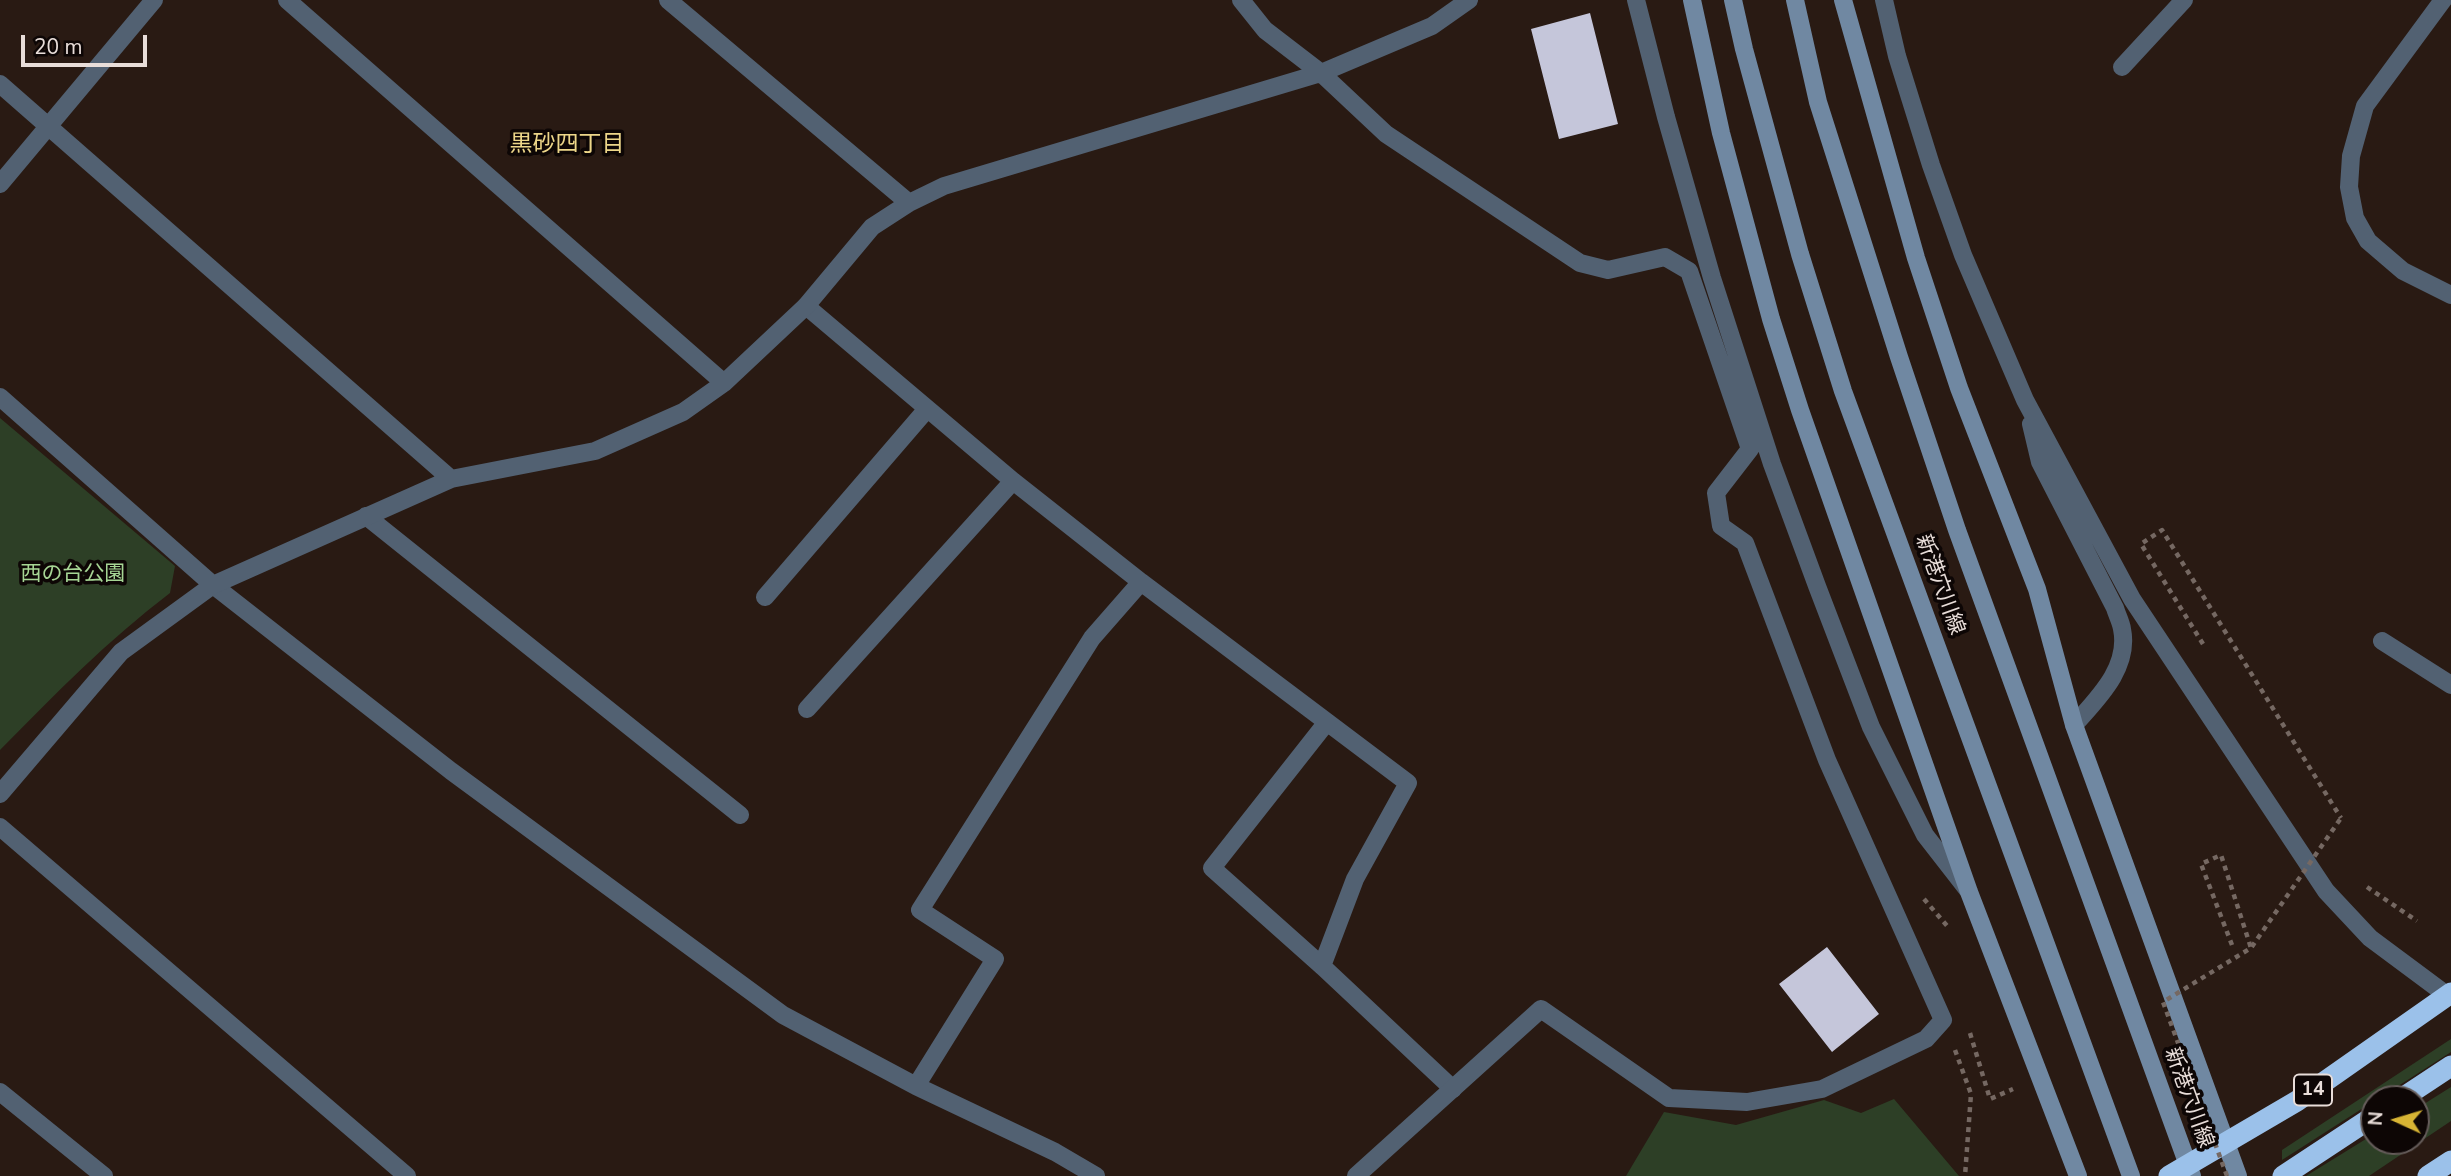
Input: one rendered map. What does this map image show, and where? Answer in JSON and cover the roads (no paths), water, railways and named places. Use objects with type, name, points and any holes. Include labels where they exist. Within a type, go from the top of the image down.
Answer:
[{"type":"highway","name":"14","points":[[2169,1176],[2297,1101],[2449,995]]},
{"type":"highway","points":[[2422,1085],[2451,1066]]},
{"type":"highway","points":[[2283,1176],[2360,1125]]},
{"type":"highway","points":[[2428,1176],[2451,1161]]},
{"type":"street","points":[[0,184],[154,0]]},
{"type":"street","points":[[287,0],[724,383]]},
{"type":"street","points":[[668,0],[909,203]]},
{"type":"street","points":[[1241,0],[1265,30],[1321,73],[1387,134],[1580,263],[1608,270],[1665,257],[1689,271],[1750,449],[1716,492],[1721,526],[1745,543],[1826,760],[1943,1020],[1926,1039],[1822,1089],[1747,1102],[1669,1098],[1541,1009],[1356,1176]]},
{"type":"street","points":[[0,794],[121,652],[213,585],[451,479],[595,451],[683,412],[724,383],[806,306],[872,228],[909,203],[944,186],[1321,73],[1432,26],[1469,0]]},
{"type":"street","points":[[1636,0],[1712,278],[1772,464],[1817,586],[1871,727],[1925,835],[1969,892]]},
{"type":"street","points":[[1692,0],[1721,133],[1771,319],[1800,410],[1969,892],[2078,1176]]},
{"type":"street","name":"新港穴川線","points":[[1733,0],[1800,254],[1843,391],[2131,1176]]},
{"type":"street","name":"新港穴川線","points":[[1795,0],[1818,102],[1899,358],[1962,543],[2192,1176]]},
{"type":"street","points":[[1843,0],[1916,258],[1959,388],[2037,589],[2074,725],[2238,1176]]},
{"type":"street","points":[[1884,0],[1897,56],[1963,255],[2025,400],[2132,599],[2326,891],[2370,938],[2449,995]]},
{"type":"street","points":[[2443,0],[2365,106],[2351,156],[2349,187],[2355,218],[2368,241],[2403,271],[2451,295]]},
{"type":"street","points":[[2122,66],[2175,3]]},
{"type":"street","points":[[0,84],[451,479]]},
{"type":"street","points":[[806,306],[1013,481],[1141,582],[1408,783],[1355,879],[1322,966]]},
{"type":"street","points":[[0,397],[213,585],[462,779],[783,1015],[916,1086],[1055,1152],[1096,1176]]},
{"type":"street","points":[[2025,400],[2040,462],[2115,608],[2122,630],[2122,648],[2112,681],[2074,725]]},
{"type":"street","points":[[765,597],[927,409]]},
{"type":"street","points":[[807,709],[1013,481]]},
{"type":"street","points":[[366,516],[740,815]]},
{"type":"street","points":[[916,1086],[995,959],[920,909],[1092,638],[1141,582]]},
{"type":"street","points":[[2382,641],[2451,685]]},
{"type":"street","points":[[1327,722],[1212,868],[1322,966],[1452,1089]]},
{"type":"street","points":[[0,827],[407,1176]]},
{"type":"street","points":[[0,1092],[104,1176]]},
{"type":"district","name":"黒砂四丁目","points":[[567,145]]},
{"type":"park label","name":"西の台公園","points":[[73,575]]}]
